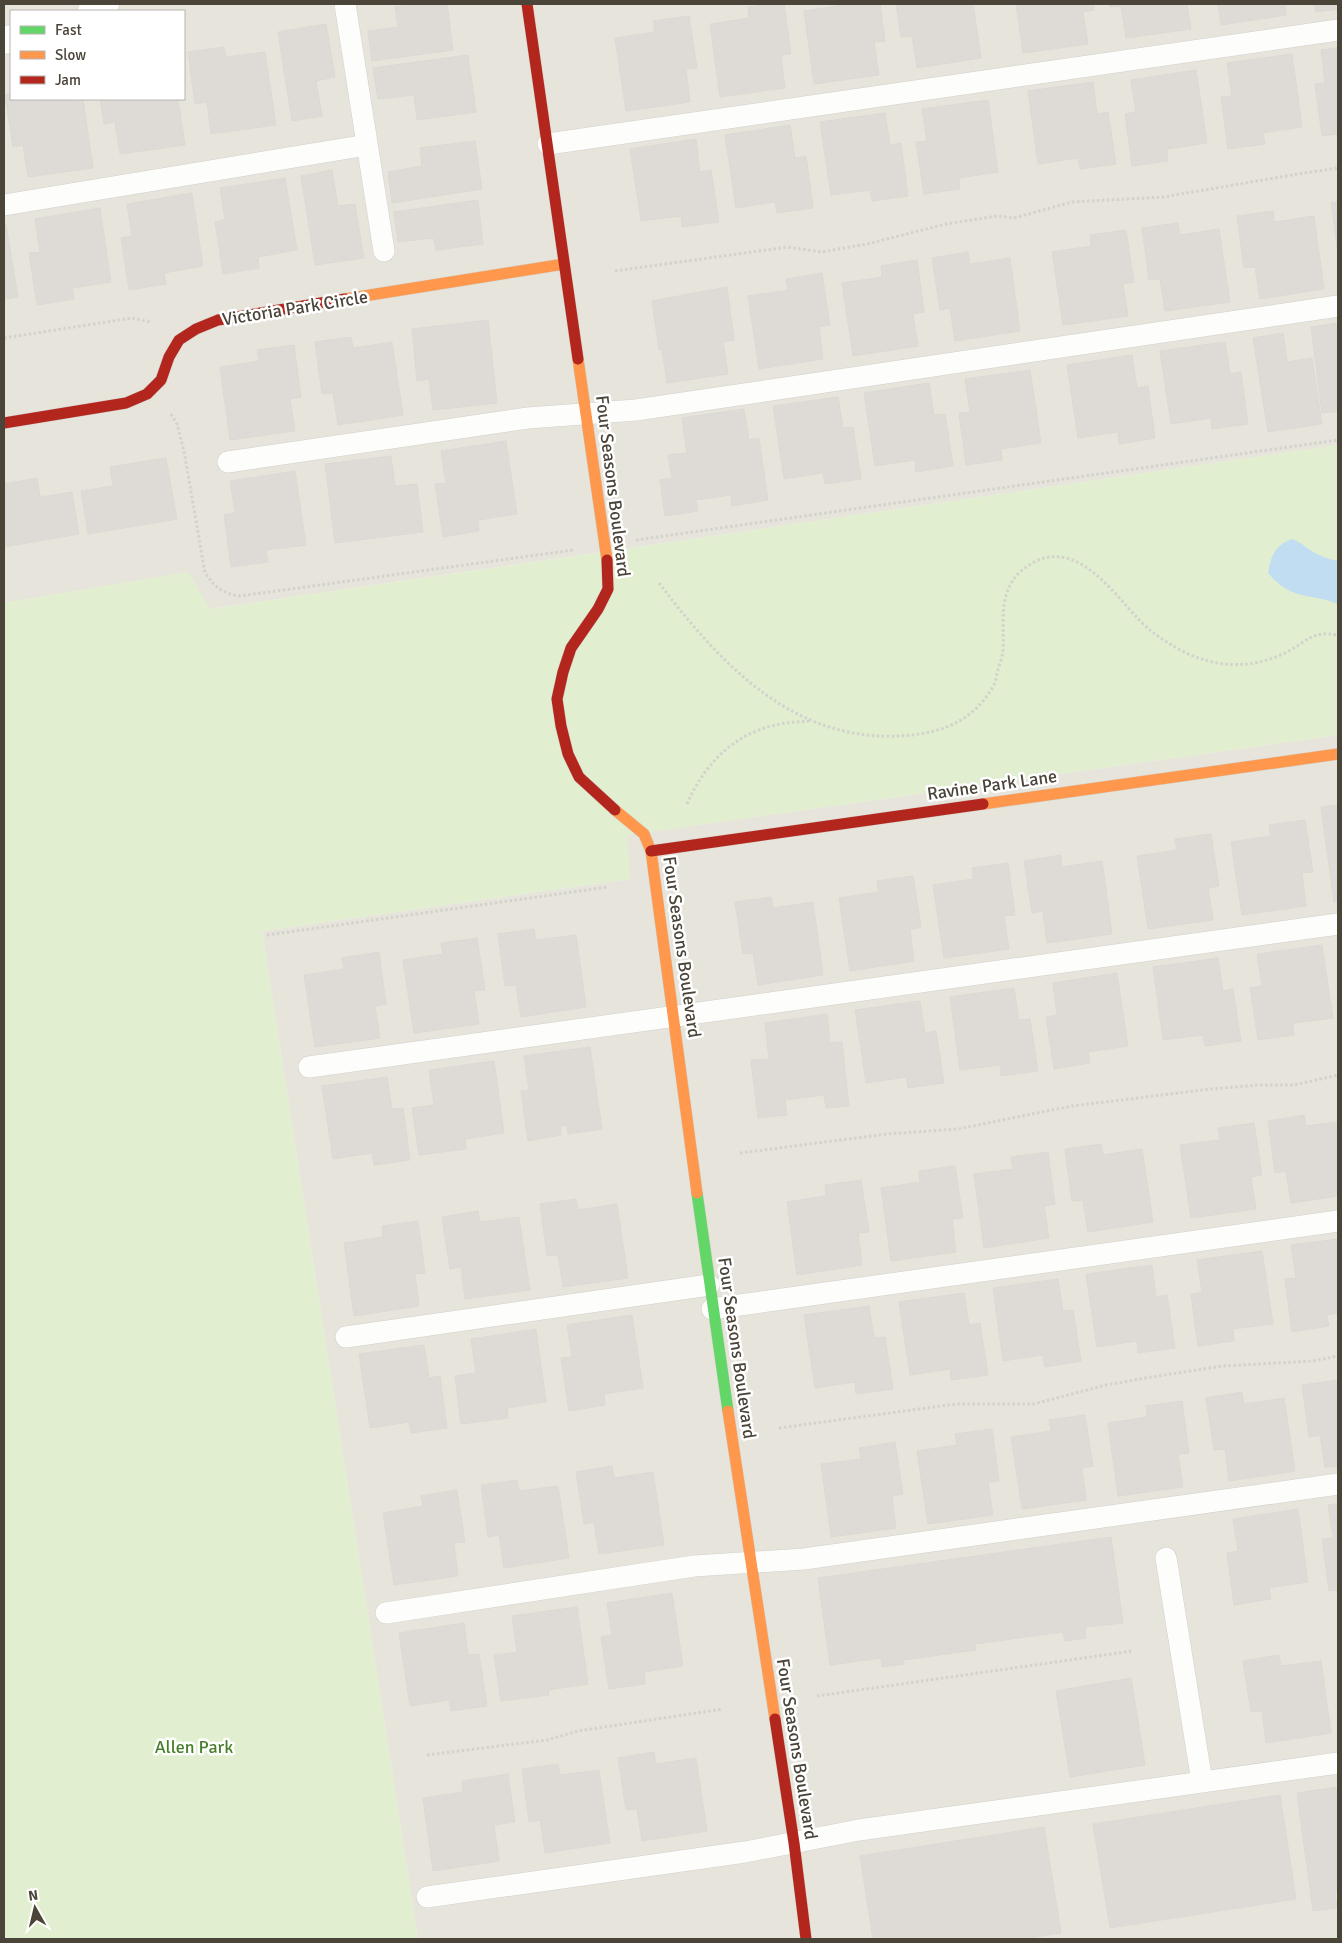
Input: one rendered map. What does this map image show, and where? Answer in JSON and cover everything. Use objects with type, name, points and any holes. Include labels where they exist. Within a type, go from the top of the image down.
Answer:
[{"type":"street","points":[[94,10],[105,4]]},
{"type":"street","name":"Four Seasons Boulevard","points":[[527,4],[608,564],[608,589],[598,609],[571,648],[557,699],[568,754],[579,777],[644,834],[655,873],[712,1309],[794,1843],[806,1939]]},
{"type":"street","name":"Victoria Park Circle","points":[[4,423],[126,404],[147,394],[161,380],[169,357],[179,340],[196,329],[218,320],[564,264]]},
{"type":"street","name":"Ravine Park Lane","points":[[650,851],[1338,754]]},
{"type":"lane","points":[[345,4],[384,251]]},
{"type":"lane","points":[[548,144],[1338,30]]},
{"type":"lane","points":[[4,205],[367,145]]},
{"type":"lane","points":[[228,462],[528,418],[636,410],[1338,306]]},
{"type":"lane","points":[[309,1067],[1338,924]]},
{"type":"lane","points":[[712,1309],[1338,1221]]},
{"type":"lane","points":[[346,1338],[709,1285]]},
{"type":"lane","points":[[386,1613],[694,1566],[804,1559],[1338,1484]]},
{"type":"lane","points":[[1166,1558],[1202,1782]]},
{"type":"lane","points":[[427,1897],[745,1852],[859,1830],[1338,1763]]},
{"type":"path","points":[[615,271],[788,247],[821,252],[867,244],[946,224],[997,216],[1014,218],[1031,215],[1046,208],[1072,202],[1162,197],[1338,168]]},
{"type":"path","points":[[4,338],[132,318],[149,321],[157,327]]},
{"type":"path","points":[[168,408],[177,424],[184,451],[205,573],[215,587],[226,594],[240,596],[1338,440]]},
{"type":"path","points":[[659,583],[689,623],[715,652],[754,686],[785,708],[811,720],[848,732],[887,737],[921,734],[954,725],[973,714],[993,688],[1003,653],[1003,604],[1012,580],[1027,566],[1044,558],[1064,557],[1085,565],[1150,630],[1170,644],[1202,659],[1234,665],[1266,661],[1290,651],[1316,635],[1323,633],[1338,635]]},
{"type":"path","points":[[687,804],[696,784],[713,762],[734,743],[750,733],[775,725],[811,720]]},
{"type":"path","points":[[267,935],[608,887]]},
{"type":"path","points":[[740,1153],[887,1134],[958,1129],[1072,1106],[1211,1089],[1259,1085],[1294,1085],[1338,1075]]},
{"type":"path","points":[[779,1428],[956,1404],[1034,1404],[1106,1385],[1151,1377],[1223,1366],[1313,1361],[1338,1356]]},
{"type":"path","points":[[817,1696],[1133,1651]]},
{"type":"path","points":[[428,1755],[547,1740],[578,1731],[723,1709]]},
{"type":"shaded area","points":[[4,4],[1338,4],[1338,445],[209,609],[188,572],[4,603]]},
{"type":"shaded area","points":[[1338,735],[1338,1939],[418,1939],[262,931],[630,879],[626,835]]},
{"type":"green space","name":"Allen Park","points":[[1338,445],[1338,735],[627,835],[630,879],[262,931],[418,1939],[4,1939],[4,603],[188,572],[210,609]]},
{"type":"water","points":[[1292,539],[1317,554],[1338,561],[1338,604],[1293,592],[1277,582],[1268,573],[1275,552],[1281,544]]},
{"type":"building","points":[[416,4],[447,4],[453,50],[372,61],[368,31],[398,27],[395,7]]},
{"type":"building","points":[[784,4],[791,54],[781,55],[785,88],[720,97],[710,24],[749,18],[748,7]]},
{"type":"building","points":[[843,4],[880,4],[885,41],[874,42],[879,75],[814,84],[804,11]]},
{"type":"building","points":[[896,4],[973,4],[981,58],[917,68],[912,36],[901,37]]},
{"type":"building","points":[[1016,4],[1093,4],[1094,10],[1083,12],[1088,44],[1023,53]]},
{"type":"building","points":[[1109,4],[1187,4],[1191,29],[1126,38],[1121,6],[1110,7]]},
{"type":"building","points":[[1218,4],[1285,4],[1286,15],[1221,25]]},
{"type":"building","points":[[1314,4],[1338,4],[1338,9],[1316,12]]},
{"type":"building","points":[[689,16],[697,68],[686,69],[690,102],[626,111],[615,38],[655,32],[653,21]]},
{"type":"building","points":[[326,24],[335,77],[316,81],[322,116],[292,121],[278,32]]},
{"type":"building","points":[[224,47],[226,57],[265,52],[276,125],[211,134],[207,102],[195,104],[188,52]]},
{"type":"building","points":[[1338,48],[1338,134],[1322,136],[1315,84],[1325,83],[1321,50]]},
{"type":"building","points":[[1292,54],[1302,127],[1263,133],[1265,144],[1228,149],[1221,97],[1232,96],[1227,63]]},
{"type":"building","points":[[468,55],[476,112],[417,120],[414,95],[378,99],[373,68]]},
{"type":"building","points":[[1196,70],[1207,143],[1167,149],[1168,161],[1132,166],[1125,114],[1136,112],[1131,80]]},
{"type":"building","points":[[1093,82],[1097,114],[1108,112],[1116,164],[1080,169],[1078,158],[1038,164],[1028,91]]},
{"type":"building","points":[[10,94],[10,100],[83,100],[93,168],[28,177],[23,145],[13,147],[5,95]]},
{"type":"building","points":[[100,100],[178,100],[185,145],[120,154],[115,122],[104,124]]},
{"type":"building","points":[[988,100],[998,172],[959,178],[960,189],[924,194],[916,142],[927,141],[922,109]]},
{"type":"building","points":[[885,113],[890,145],[901,143],[908,196],[872,201],[870,190],[831,195],[820,122]]},
{"type":"building","points":[[790,125],[795,158],[806,156],[813,208],[777,213],[775,202],[736,208],[725,135]]},
{"type":"building","points":[[696,139],[700,172],[711,170],[719,222],[682,227],[681,216],[641,221],[630,149]]},
{"type":"building","points":[[475,141],[482,189],[392,203],[388,172],[422,166],[420,148]]},
{"type":"building","points":[[332,170],[338,206],[355,204],[364,258],[315,265],[301,176]]},
{"type":"building","points":[[285,178],[297,250],[258,257],[259,268],[223,274],[215,222],[225,220],[220,188]]},
{"type":"building","points":[[192,193],[203,266],[164,273],[166,284],[129,290],[121,238],[132,236],[127,204]]},
{"type":"building","points":[[478,200],[483,244],[436,250],[434,238],[398,242],[394,212]]},
{"type":"building","points":[[1331,202],[1338,202],[1338,254]]},
{"type":"building","points":[[100,208],[111,282],[72,288],[74,299],[37,305],[29,253],[40,252],[35,219]]},
{"type":"building","points":[[1273,211],[1274,222],[1314,216],[1324,289],[1260,299],[1255,267],[1244,268],[1237,216]]},
{"type":"building","points":[[1178,223],[1180,235],[1219,229],[1230,302],[1165,311],[1160,279],[1149,280],[1142,228]]},
{"type":"building","points":[[4,224],[6,224],[18,297],[4,299]]},
{"type":"building","points":[[1126,230],[1134,282],[1123,284],[1128,316],[1063,325],[1052,252],[1091,246],[1090,235]]},
{"type":"building","points":[[968,252],[970,264],[1010,258],[1020,331],[955,341],[950,308],[940,310],[932,258]]},
{"type":"building","points":[[917,260],[924,312],[913,314],[918,346],[853,356],[842,283],[882,277],[881,266]]},
{"type":"building","points":[[822,273],[830,325],[819,327],[823,359],[759,369],[748,296],[788,290],[786,279]]},
{"type":"building","points":[[727,287],[734,340],[723,342],[728,374],[667,383],[662,349],[659,350],[652,301]]},
{"type":"building","points":[[488,320],[497,403],[433,410],[429,379],[417,381],[412,329]]},
{"type":"building","points":[[1338,323],[1338,411],[1322,413],[1311,327]]},
{"type":"building","points":[[1283,333],[1287,362],[1312,358],[1322,424],[1268,432],[1253,338]]},
{"type":"building","points":[[351,337],[353,348],[392,342],[403,415],[338,425],[333,393],[322,394],[315,342]]},
{"type":"building","points":[[1225,342],[1230,374],[1241,372],[1248,424],[1212,429],[1211,418],[1171,424],[1160,351]]},
{"type":"building","points":[[294,345],[301,397],[290,399],[295,431],[230,440],[220,367],[259,361],[257,350]]},
{"type":"building","points":[[1132,355],[1137,388],[1148,386],[1155,438],[1119,444],[1118,432],[1078,438],[1067,365]]},
{"type":"building","points":[[1030,370],[1041,443],[1001,449],[1002,460],[966,465],[959,413],[970,412],[965,379]]},
{"type":"building","points":[[929,383],[934,415],[945,414],[953,466],[916,472],[915,460],[875,466],[864,393]]},
{"type":"building","points":[[838,397],[843,428],[853,427],[861,479],[825,484],[823,473],[784,479],[773,406]]},
{"type":"building","points":[[744,409],[749,440],[759,438],[768,500],[732,506],[731,495],[696,500],[698,511],[665,516],[660,480],[672,478],[668,455],[687,453],[682,418]]},
{"type":"building","points":[[506,441],[517,514],[478,520],[479,531],[443,537],[435,484],[446,483],[441,451]]},
{"type":"building","points":[[391,456],[395,486],[417,484],[423,532],[335,543],[325,464]]},
{"type":"building","points":[[166,458],[177,519],[88,534],[81,491],[113,486],[110,467]]},
{"type":"building","points":[[295,471],[306,545],[266,550],[268,562],[231,567],[224,515],[235,513],[230,481]]},
{"type":"building","points":[[37,478],[40,497],[72,492],[79,534],[4,547],[4,484]]},
{"type":"building","points":[[1338,805],[1338,901],[1334,902],[1321,807]]},
{"type":"building","points":[[1305,820],[1313,872],[1302,873],[1306,906],[1242,915],[1231,842],[1271,836],[1269,825]]},
{"type":"building","points":[[1211,834],[1219,886],[1208,888],[1213,920],[1148,929],[1137,856],[1177,850],[1175,839]]},
{"type":"building","points":[[1061,855],[1062,867],[1102,861],[1112,934],[1047,943],[1043,911],[1032,913],[1024,861]]},
{"type":"building","points":[[1008,863],[1015,915],[1004,916],[1009,949],[944,958],[933,885],[973,879],[972,868]]},
{"type":"building","points":[[913,876],[921,927],[910,930],[914,961],[850,971],[839,898],[879,892],[877,881]]},
{"type":"building","points":[[771,897],[773,908],[813,902],[823,975],[758,985],[753,953],[743,954],[735,902]]},
{"type":"building","points":[[534,929],[536,940],[576,935],[586,1007],[521,1017],[516,985],[505,986],[498,934]]},
{"type":"building","points":[[477,938],[485,990],[474,991],[479,1024],[414,1033],[403,960],[443,954],[441,943]]},
{"type":"building","points":[[1322,945],[1333,1018],[1293,1023],[1294,1035],[1258,1040],[1250,988],[1262,986],[1257,954]]},
{"type":"building","points":[[379,952],[386,1004],[375,1006],[380,1038],[315,1047],[304,975],[344,969],[342,958]]},
{"type":"building","points":[[1218,958],[1223,991],[1233,989],[1241,1041],[1205,1046],[1203,1035],[1163,1040],[1153,967]]},
{"type":"building","points":[[1117,973],[1128,1046],[1088,1052],[1090,1063],[1054,1069],[1046,1017],[1057,1015],[1053,983]]},
{"type":"building","points":[[1014,988],[1019,1020],[1030,1019],[1038,1071],[1001,1076],[1000,1065],[960,1070],[950,997]]},
{"type":"building","points":[[920,1001],[925,1033],[936,1031],[944,1083],[908,1088],[906,1077],[866,1083],[855,1010]]},
{"type":"building","points":[[827,1014],[830,1043],[842,1042],[849,1106],[826,1108],[824,1095],[785,1100],[787,1115],[758,1118],[751,1060],[769,1059],[765,1023]]},
{"type":"building","points":[[590,1047],[602,1129],[568,1134],[567,1125],[560,1126],[561,1135],[528,1141],[521,1091],[529,1090],[524,1056]]},
{"type":"building","points":[[494,1061],[504,1133],[465,1139],[466,1149],[419,1155],[412,1108],[434,1105],[429,1070]]},
{"type":"building","points":[[387,1077],[392,1109],[403,1108],[410,1160],[374,1165],[372,1153],[333,1159],[322,1086]]},
{"type":"building","points":[[1304,1115],[1306,1126],[1338,1122],[1338,1196],[1291,1203],[1286,1171],[1275,1173],[1268,1121]]},
{"type":"building","points":[[1254,1123],[1262,1175],[1251,1177],[1256,1209],[1191,1218],[1180,1145],[1220,1140],[1218,1128]]},
{"type":"building","points":[[1101,1144],[1103,1155],[1142,1149],[1153,1222],[1088,1232],[1083,1200],[1072,1201],[1065,1149]]},
{"type":"building","points":[[1048,1152],[1055,1204],[1044,1206],[1049,1238],[984,1248],[974,1174],[1013,1169],[1011,1157]]},
{"type":"building","points":[[955,1166],[963,1218],[952,1219],[956,1252],[891,1261],[881,1188],[920,1182],[919,1171]]},
{"type":"building","points":[[861,1180],[869,1232],[858,1233],[862,1265],[797,1275],[787,1202],[826,1196],[825,1185]]},
{"type":"building","points":[[576,1199],[578,1210],[617,1204],[628,1278],[563,1287],[558,1255],[547,1256],[540,1204]]},
{"type":"building","points":[[478,1211],[480,1222],[519,1217],[530,1290],[465,1299],[461,1267],[450,1269],[442,1217]]},
{"type":"building","points":[[418,1221],[425,1273],[415,1274],[419,1306],[354,1316],[344,1243],[383,1237],[382,1226]]},
{"type":"building","points":[[1338,1239],[1338,1313],[1327,1315],[1329,1326],[1292,1332],[1285,1279],[1296,1278],[1291,1245]]},
{"type":"building","points":[[1262,1251],[1273,1324],[1233,1329],[1234,1341],[1198,1346],[1191,1294],[1202,1292],[1197,1260]]},
{"type":"building","points":[[1152,1265],[1156,1297],[1167,1295],[1175,1348],[1138,1353],[1137,1341],[1097,1347],[1086,1274]]},
{"type":"building","points":[[1058,1279],[1063,1311],[1073,1310],[1081,1361],[1045,1367],[1043,1355],[1003,1361],[993,1288]]},
{"type":"building","points":[[964,1293],[969,1325],[980,1323],[988,1375],[951,1380],[950,1369],[910,1375],[899,1302]]},
{"type":"building","points":[[869,1306],[874,1338],[885,1337],[893,1389],[856,1394],[855,1382],[815,1388],[804,1315]]},
{"type":"building","points":[[632,1315],[643,1388],[604,1394],[605,1405],[569,1411],[561,1358],[572,1357],[567,1325]]},
{"type":"building","points":[[536,1329],[546,1402],[507,1408],[508,1418],[461,1424],[455,1376],[476,1373],[471,1339]]},
{"type":"building","points":[[424,1345],[429,1378],[440,1376],[447,1428],[411,1433],[409,1422],[370,1428],[359,1354]]},
{"type":"building","points":[[1338,1380],[1338,1466],[1325,1467],[1320,1435],[1309,1437],[1302,1385]]},
{"type":"building","points":[[1242,1392],[1244,1404],[1284,1398],[1295,1471],[1229,1481],[1225,1449],[1214,1450],[1206,1398]]},
{"type":"building","points":[[1182,1401],[1189,1453],[1178,1454],[1183,1487],[1118,1496],[1108,1423],[1147,1417],[1146,1406]]},
{"type":"building","points":[[1085,1415],[1093,1466],[1082,1468],[1086,1500],[1022,1509],[1011,1437],[1051,1431],[1049,1420]]},
{"type":"building","points":[[992,1429],[999,1481],[988,1482],[993,1515],[928,1524],[917,1451],[957,1445],[955,1434]]},
{"type":"building","points":[[895,1442],[903,1494],[892,1496],[896,1528],[831,1537],[821,1464],[861,1459],[859,1448]]},
{"type":"building","points":[[612,1466],[614,1478],[653,1472],[664,1545],[599,1554],[594,1522],[584,1524],[576,1472]]},
{"type":"building","points":[[517,1480],[519,1491],[558,1486],[569,1558],[504,1568],[499,1535],[488,1537],[481,1485]]},
{"type":"building","points":[[457,1490],[465,1542],[454,1543],[458,1576],[394,1585],[383,1513],[423,1506],[421,1496]]},
{"type":"building","points":[[1338,1504],[1338,1590],[1329,1591],[1322,1539],[1333,1538],[1328,1505]]},
{"type":"building","points":[[1298,1509],[1308,1582],[1269,1588],[1271,1599],[1234,1605],[1227,1553],[1238,1551],[1233,1519]]},
{"type":"building","points":[[1111,1537],[1123,1623],[1085,1627],[1086,1638],[1065,1641],[1063,1632],[975,1644],[976,1650],[903,1660],[904,1664],[882,1667],[881,1658],[830,1665],[818,1578]]},
{"type":"building","points":[[672,1593],[683,1666],[644,1672],[645,1684],[609,1689],[601,1637],[612,1635],[607,1603]]},
{"type":"building","points":[[577,1607],[588,1684],[548,1690],[549,1695],[501,1701],[494,1655],[517,1652],[512,1616]]},
{"type":"building","points":[[464,1623],[468,1655],[479,1654],[487,1706],[451,1711],[449,1700],[410,1706],[399,1633]]},
{"type":"building","points":[[1279,1655],[1281,1666],[1321,1661],[1331,1733],[1266,1743],[1262,1711],[1251,1712],[1243,1661]]},
{"type":"building","points":[[1131,1678],[1145,1765],[1070,1777],[1056,1691]]},
{"type":"building","points":[[654,1752],[656,1764],[696,1758],[707,1831],[642,1841],[637,1809],[626,1810],[618,1758]]},
{"type":"building","points":[[558,1764],[560,1775],[599,1770],[610,1843],[545,1853],[540,1820],[529,1822],[522,1769]]},
{"type":"building","points":[[508,1774],[515,1822],[494,1825],[499,1861],[433,1871],[423,1798],[463,1792],[462,1781]]},
{"type":"building","points":[[1338,1787],[1338,1893],[1335,1893],[1337,1908],[1313,1911],[1297,1793]]},
{"type":"building","points":[[1280,1795],[1296,1899],[1110,1928],[1093,1824]]},
{"type":"building","points":[[1044,1827],[1061,1933],[1022,1939],[873,1939],[860,1856]]},
{"type":"traffic: fast","points":[[697,1193],[728,1411]]},
{"type":"traffic: slow","points":[[345,299],[564,264]]},
{"type":"traffic: slow","points":[[578,359],[607,560]]},
{"type":"traffic: slow","points":[[983,804],[1338,754]]},
{"type":"traffic: slow","points":[[615,810],[644,834],[651,851],[697,1193]]},
{"type":"traffic: slow","points":[[728,1411],[775,1719]]},
{"type":"traffic: jam","points":[[527,4],[578,359]]},
{"type":"traffic: jam","points":[[4,423],[126,403],[147,394],[161,380],[169,357],[179,340],[196,329],[218,320],[345,299]]},
{"type":"traffic: jam","points":[[607,560],[608,589],[598,609],[571,648],[557,699],[568,754],[579,777],[615,810]]},
{"type":"traffic: jam","points":[[651,851],[983,804]]},
{"type":"traffic: jam","points":[[775,1719],[794,1843],[806,1939]]}]
